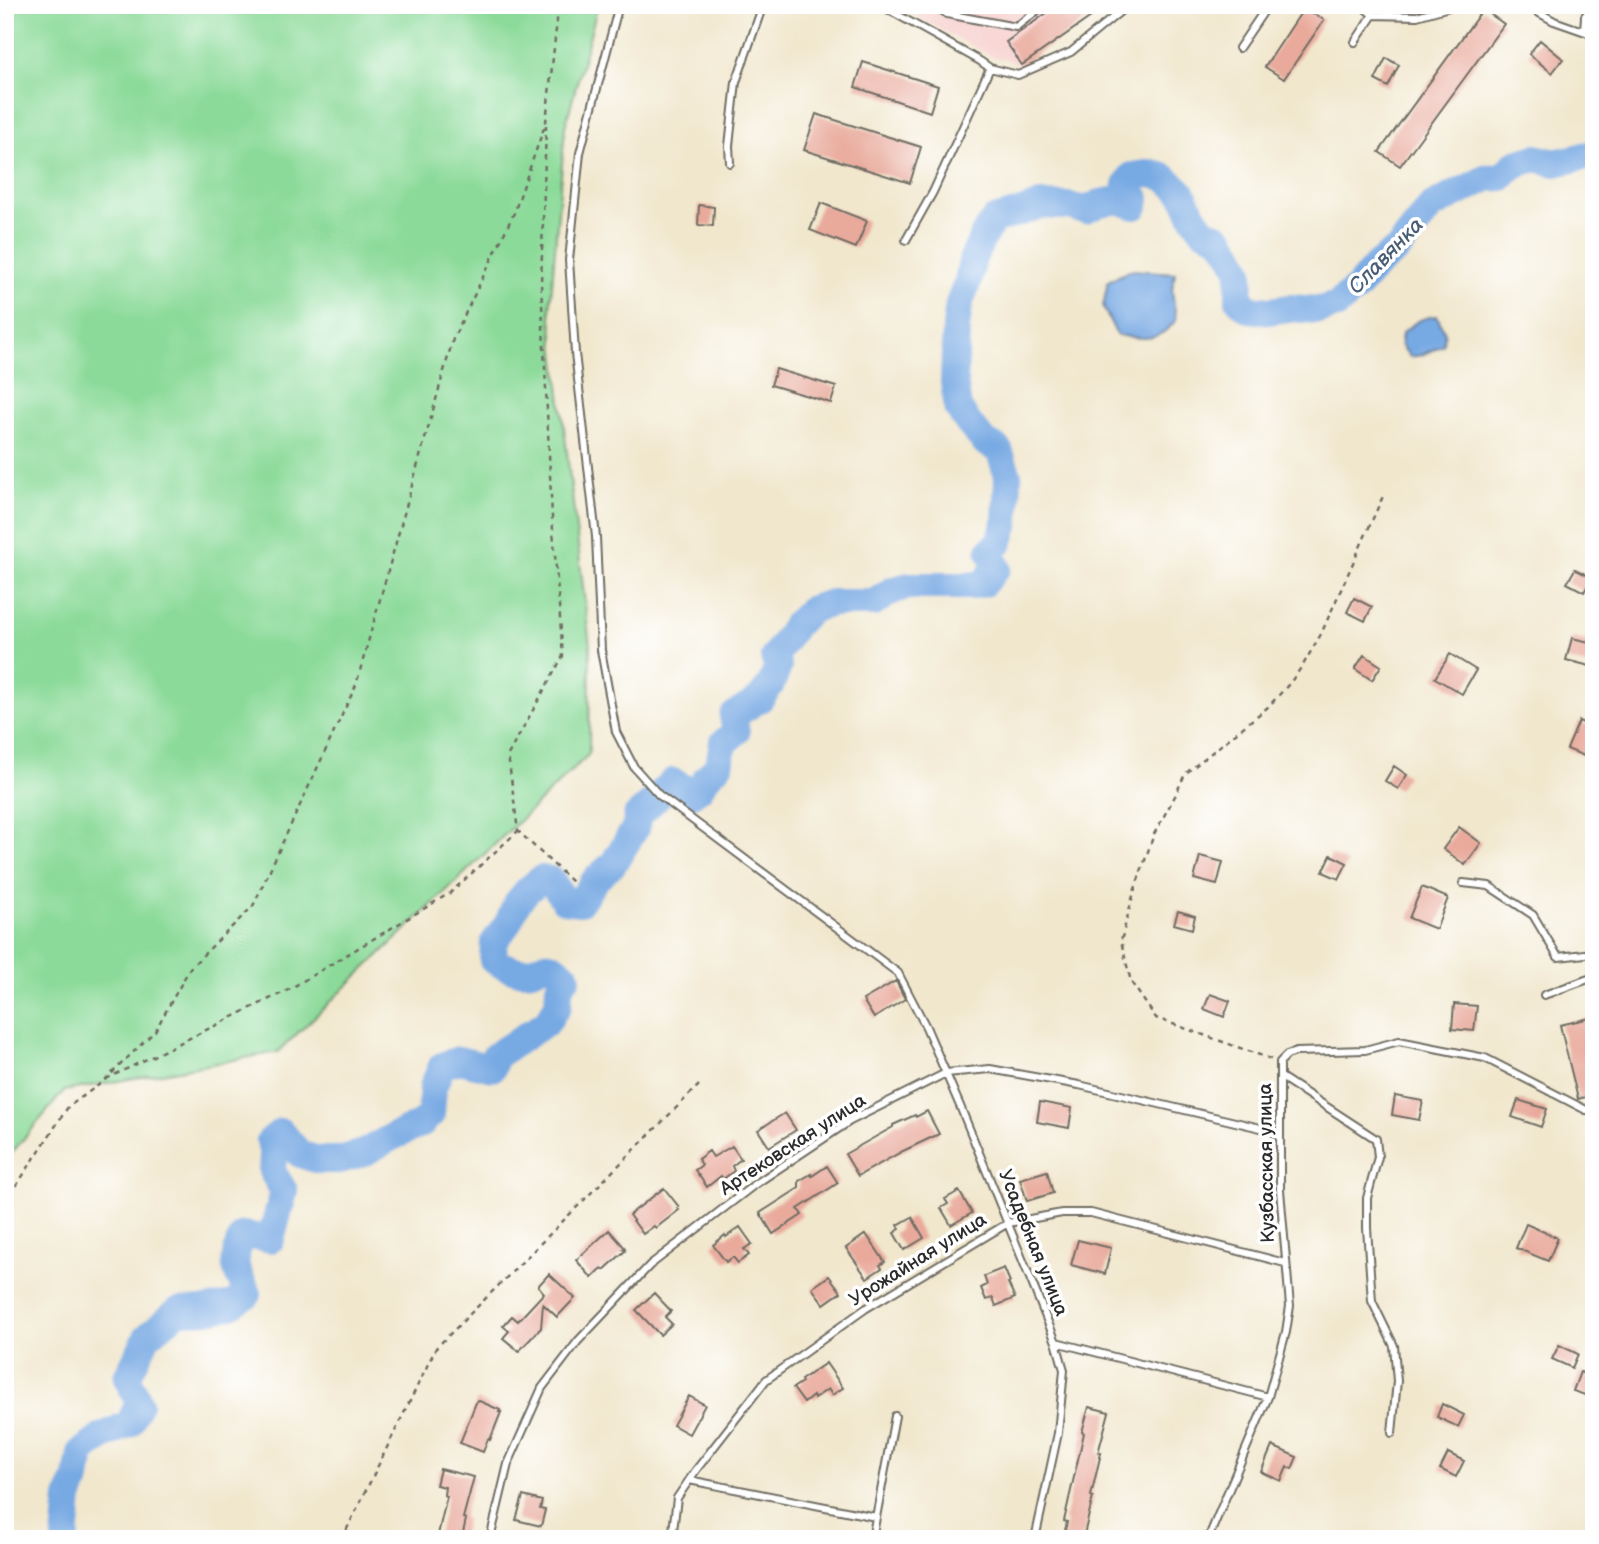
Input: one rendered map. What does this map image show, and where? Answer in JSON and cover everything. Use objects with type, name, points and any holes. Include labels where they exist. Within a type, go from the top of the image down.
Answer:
[{"type":"lane","name":"Усадебная улица","points":[[619,5],[580,153],[569,260],[575,353],[596,537],[601,650],[616,732],[634,767],[659,795],[898,973],[946,1073],[1056,1342],[1064,1370],[1058,1433],[1035,1539]]},
{"type":"lane","points":[[730,163],[729,146],[736,82],[763,5]]},
{"type":"lane","points":[[880,5],[990,68],[1018,75],[1071,52],[1128,5]]},
{"type":"lane","points":[[934,5],[947,14],[1016,27],[1044,5]]},
{"type":"lane","points":[[1239,48],[1268,5]]},
{"type":"lane","points":[[1361,5],[1373,15],[1418,16],[1451,5]]},
{"type":"lane","points":[[1525,5],[1554,21],[1594,35]]},
{"type":"lane","points":[[1584,31],[1585,16],[1594,5]]},
{"type":"lane","points":[[1355,42],[1373,15]]},
{"type":"lane","points":[[906,240],[933,192],[990,68]]},
{"type":"lane","points":[[1463,883],[1489,886],[1534,915],[1558,957],[1594,953]]},
{"type":"lane","points":[[1545,995],[1594,976]]},
{"type":"lane","name":"Кузбасская улица","points":[[1208,1539],[1268,1397],[1286,1332],[1290,1306],[1280,1190],[1280,1062],[1287,1055],[1296,1052],[1365,1050],[1399,1041],[1485,1058],[1586,1110],[1594,1111]]},
{"type":"lane","name":"Артековская улица","points":[[490,1539],[508,1464],[542,1388],[578,1341],[650,1265],[754,1185],[850,1121],[946,1073],[990,1069],[1079,1085],[1269,1130],[1280,1135]]},
{"type":"lane","points":[[1281,1077],[1376,1139],[1378,1157],[1367,1198],[1367,1228],[1372,1301],[1394,1346],[1397,1381],[1392,1433]]},
{"type":"lane","name":"Урожайная улица","points":[[672,1539],[677,1498],[766,1380],[865,1309],[1008,1223],[1062,1213],[1091,1213],[1286,1263]]},
{"type":"lane","points":[[1056,1342],[1268,1397]]},
{"type":"lane","points":[[872,1539],[895,1416]]},
{"type":"lane","points":[[690,1480],[876,1517]]},
{"type":"path","points":[[559,5],[546,122],[541,282],[552,517],[564,656],[508,755],[518,831],[573,883]]},
{"type":"path","points":[[104,1081],[155,1031],[190,968],[253,906],[356,685],[453,339],[514,213],[546,122]]},
{"type":"path","points":[[1280,1062],[1156,1018],[1131,982],[1121,941],[1154,834],[1185,774],[1268,707],[1303,664],[1321,634],[1384,494]]},
{"type":"path","points":[[5,1203],[68,1107],[104,1081],[288,990],[439,900],[518,831]]},
{"type":"path","points":[[342,1539],[436,1348],[699,1085]]},
{"type":"shaded area","points":[[894,5],[1108,5],[1022,65],[993,57]]},
{"type":"green space","points":[[5,5],[598,5],[565,127],[550,310],[590,646],[589,754],[278,1052],[64,1091],[5,1161]]},
{"type":"water","points":[[1131,270],[1175,273],[1172,289],[1176,320],[1163,333],[1149,338],[1117,335],[1103,307],[1108,281]]},
{"type":"water","points":[[1437,316],[1445,333],[1443,345],[1422,355],[1410,357],[1401,345],[1402,333],[1418,321]]},
{"type":"building","points":[[1058,5],[1108,5],[1022,65],[1006,42]]},
{"type":"building","points":[[1304,8],[1324,20],[1284,79],[1265,67]]},
{"type":"building","points":[[1483,9],[1504,24],[1400,166],[1379,152]]},
{"type":"building","points":[[1540,40],[1563,59],[1552,73],[1529,54]]},
{"type":"building","points":[[1386,58],[1399,65],[1388,87],[1375,80]]},
{"type":"building","points":[[863,62],[938,86],[930,112],[855,87]]},
{"type":"building","points":[[816,114],[921,147],[910,183],[804,150]]},
{"type":"building","points":[[821,203],[867,221],[856,248],[810,230]]},
{"type":"building","points":[[699,205],[714,207],[713,226],[698,225]]},
{"type":"building","points":[[776,369],[836,387],[831,403],[771,385]]},
{"type":"building","points":[[1575,569],[1592,578],[1584,592],[1567,583]]},
{"type":"building","points":[[1354,598],[1372,607],[1365,621],[1347,612]]},
{"type":"building","points":[[1572,638],[1594,643],[1594,667],[1566,660]]},
{"type":"building","points":[[1450,654],[1476,670],[1462,694],[1435,678]]},
{"type":"building","points":[[1364,655],[1381,666],[1372,680],[1355,669]]},
{"type":"building","points":[[1579,721],[1594,728],[1594,760],[1567,749]]},
{"type":"building","points":[[1394,766],[1407,775],[1398,789],[1385,781]]},
{"type":"building","points":[[1459,827],[1481,843],[1465,865],[1443,849]]},
{"type":"building","points":[[1331,855],[1347,863],[1339,879],[1323,872]]},
{"type":"building","points":[[1200,856],[1223,862],[1217,885],[1194,879]]},
{"type":"building","points":[[1422,887],[1448,898],[1436,929],[1409,918]]},
{"type":"building","points":[[1178,911],[1195,916],[1192,929],[1174,924]]},
{"type":"building","points":[[896,981],[905,999],[874,1018],[863,1000]]},
{"type":"building","points":[[1210,994],[1230,1001],[1224,1017],[1204,1009]]},
{"type":"building","points":[[1454,1004],[1477,1006],[1474,1031],[1452,1029]]},
{"type":"building","points":[[1590,1018],[1594,1031],[1594,1095],[1578,1099],[1560,1025]]},
{"type":"building","points":[[1395,1096],[1423,1101],[1419,1120],[1392,1115]]},
{"type":"building","points":[[1518,1100],[1547,1109],[1541,1127],[1512,1117]]},
{"type":"building","points":[[1040,1102],[1072,1108],[1069,1128],[1037,1122]]},
{"type":"building","points":[[927,1111],[939,1134],[858,1176],[845,1154],[893,1125]]},
{"type":"building","points":[[785,1113],[796,1130],[769,1147],[758,1130]]},
{"type":"building","points":[[732,1146],[741,1159],[732,1166],[734,1171],[723,1179],[721,1176],[707,1187],[695,1170],[702,1165],[698,1159],[709,1151],[713,1157]]},
{"type":"building","points":[[827,1166],[838,1183],[798,1209],[802,1215],[773,1234],[760,1213],[799,1188],[799,1181]]},
{"type":"building","points":[[1047,1171],[1053,1193],[1027,1201],[1020,1179]]},
{"type":"building","points":[[664,1188],[679,1210],[656,1228],[654,1226],[643,1234],[629,1215]]},
{"type":"building","points":[[959,1191],[972,1213],[951,1225],[941,1208],[948,1204],[945,1199]]},
{"type":"building","points":[[912,1217],[924,1238],[904,1250],[894,1233],[900,1229],[898,1225]]},
{"type":"building","points":[[1526,1224],[1558,1238],[1548,1261],[1516,1248]]},
{"type":"building","points":[[740,1227],[752,1244],[744,1249],[749,1255],[738,1263],[733,1257],[726,1262],[713,1245]]},
{"type":"building","points":[[609,1230],[625,1251],[592,1278],[576,1260]]},
{"type":"building","points":[[866,1234],[885,1262],[880,1265],[882,1268],[867,1278],[846,1248]]},
{"type":"building","points":[[1078,1240],[1111,1248],[1105,1274],[1071,1265]]},
{"type":"building","points":[[1004,1268],[1015,1298],[996,1306],[993,1298],[986,1300],[981,1288],[987,1285],[984,1276]]},
{"type":"building","points":[[549,1274],[575,1298],[557,1317],[543,1304],[541,1328],[519,1351],[503,1338],[509,1331],[503,1326],[512,1316],[518,1321],[544,1293],[538,1286]]},
{"type":"building","points":[[829,1276],[841,1292],[824,1304],[812,1288]]},
{"type":"building","points":[[654,1293],[671,1311],[665,1317],[672,1324],[660,1335],[636,1310]]},
{"type":"building","points":[[1559,1345],[1578,1354],[1572,1368],[1552,1359]]},
{"type":"building","points":[[826,1363],[843,1388],[832,1395],[828,1389],[804,1403],[793,1388]]},
{"type":"building","points":[[1580,1372],[1594,1377],[1588,1396],[1573,1391]]},
{"type":"building","points":[[689,1396],[705,1405],[689,1434],[673,1425]]},
{"type":"building","points":[[477,1400],[501,1412],[483,1452],[460,1443]]},
{"type":"building","points":[[1442,1404],[1464,1415],[1458,1427],[1437,1417]]},
{"type":"building","points":[[1089,1407],[1109,1412],[1098,1453],[1101,1453],[1091,1496],[1093,1497],[1083,1539],[1063,1539],[1067,1522],[1064,1521]]},
{"type":"building","points":[[1272,1446],[1297,1457],[1292,1469],[1287,1467],[1281,1481],[1261,1472]]},
{"type":"building","points":[[1448,1453],[1464,1461],[1456,1477],[1440,1469]]},
{"type":"building","points":[[440,1469],[474,1477],[463,1518],[466,1519],[463,1533],[460,1533],[458,1539],[437,1539],[447,1496],[444,1495],[445,1487],[436,1485]]},
{"type":"building","points":[[523,1496],[542,1501],[540,1509],[545,1510],[541,1526],[516,1520]]},
{"type":"waterway","name":"Славянка","points":[[65,1539],[69,1498],[77,1478],[81,1453],[103,1436],[129,1424],[139,1403],[127,1377],[147,1337],[178,1311],[207,1310],[231,1305],[248,1294],[236,1265],[236,1252],[243,1235],[271,1239],[284,1191],[272,1171],[270,1141],[281,1132],[300,1154],[318,1160],[340,1160],[365,1152],[421,1124],[431,1114],[433,1087],[442,1066],[459,1060],[492,1068],[495,1056],[547,1022],[558,1005],[559,987],[567,977],[550,965],[522,971],[493,960],[494,942],[508,923],[517,903],[541,879],[551,880],[564,900],[580,902],[595,880],[613,864],[636,827],[637,816],[668,786],[673,782],[691,795],[700,788],[719,765],[723,743],[736,732],[733,716],[760,699],[771,684],[778,667],[774,657],[796,624],[812,609],[832,603],[874,603],[893,590],[909,586],[970,586],[984,583],[997,567],[990,551],[999,543],[1006,523],[1008,476],[999,450],[985,442],[958,408],[954,382],[959,304],[973,258],[994,220],[1040,205],[1086,210],[1100,203],[1118,200],[1135,206],[1136,198],[1127,185],[1132,176],[1152,173],[1166,178],[1183,194],[1203,230],[1221,238],[1240,271],[1239,300],[1249,309],[1320,310],[1337,305],[1357,288],[1377,265],[1399,248],[1431,207],[1487,178],[1502,177],[1515,164],[1536,158],[1555,163],[1594,154]]}]
